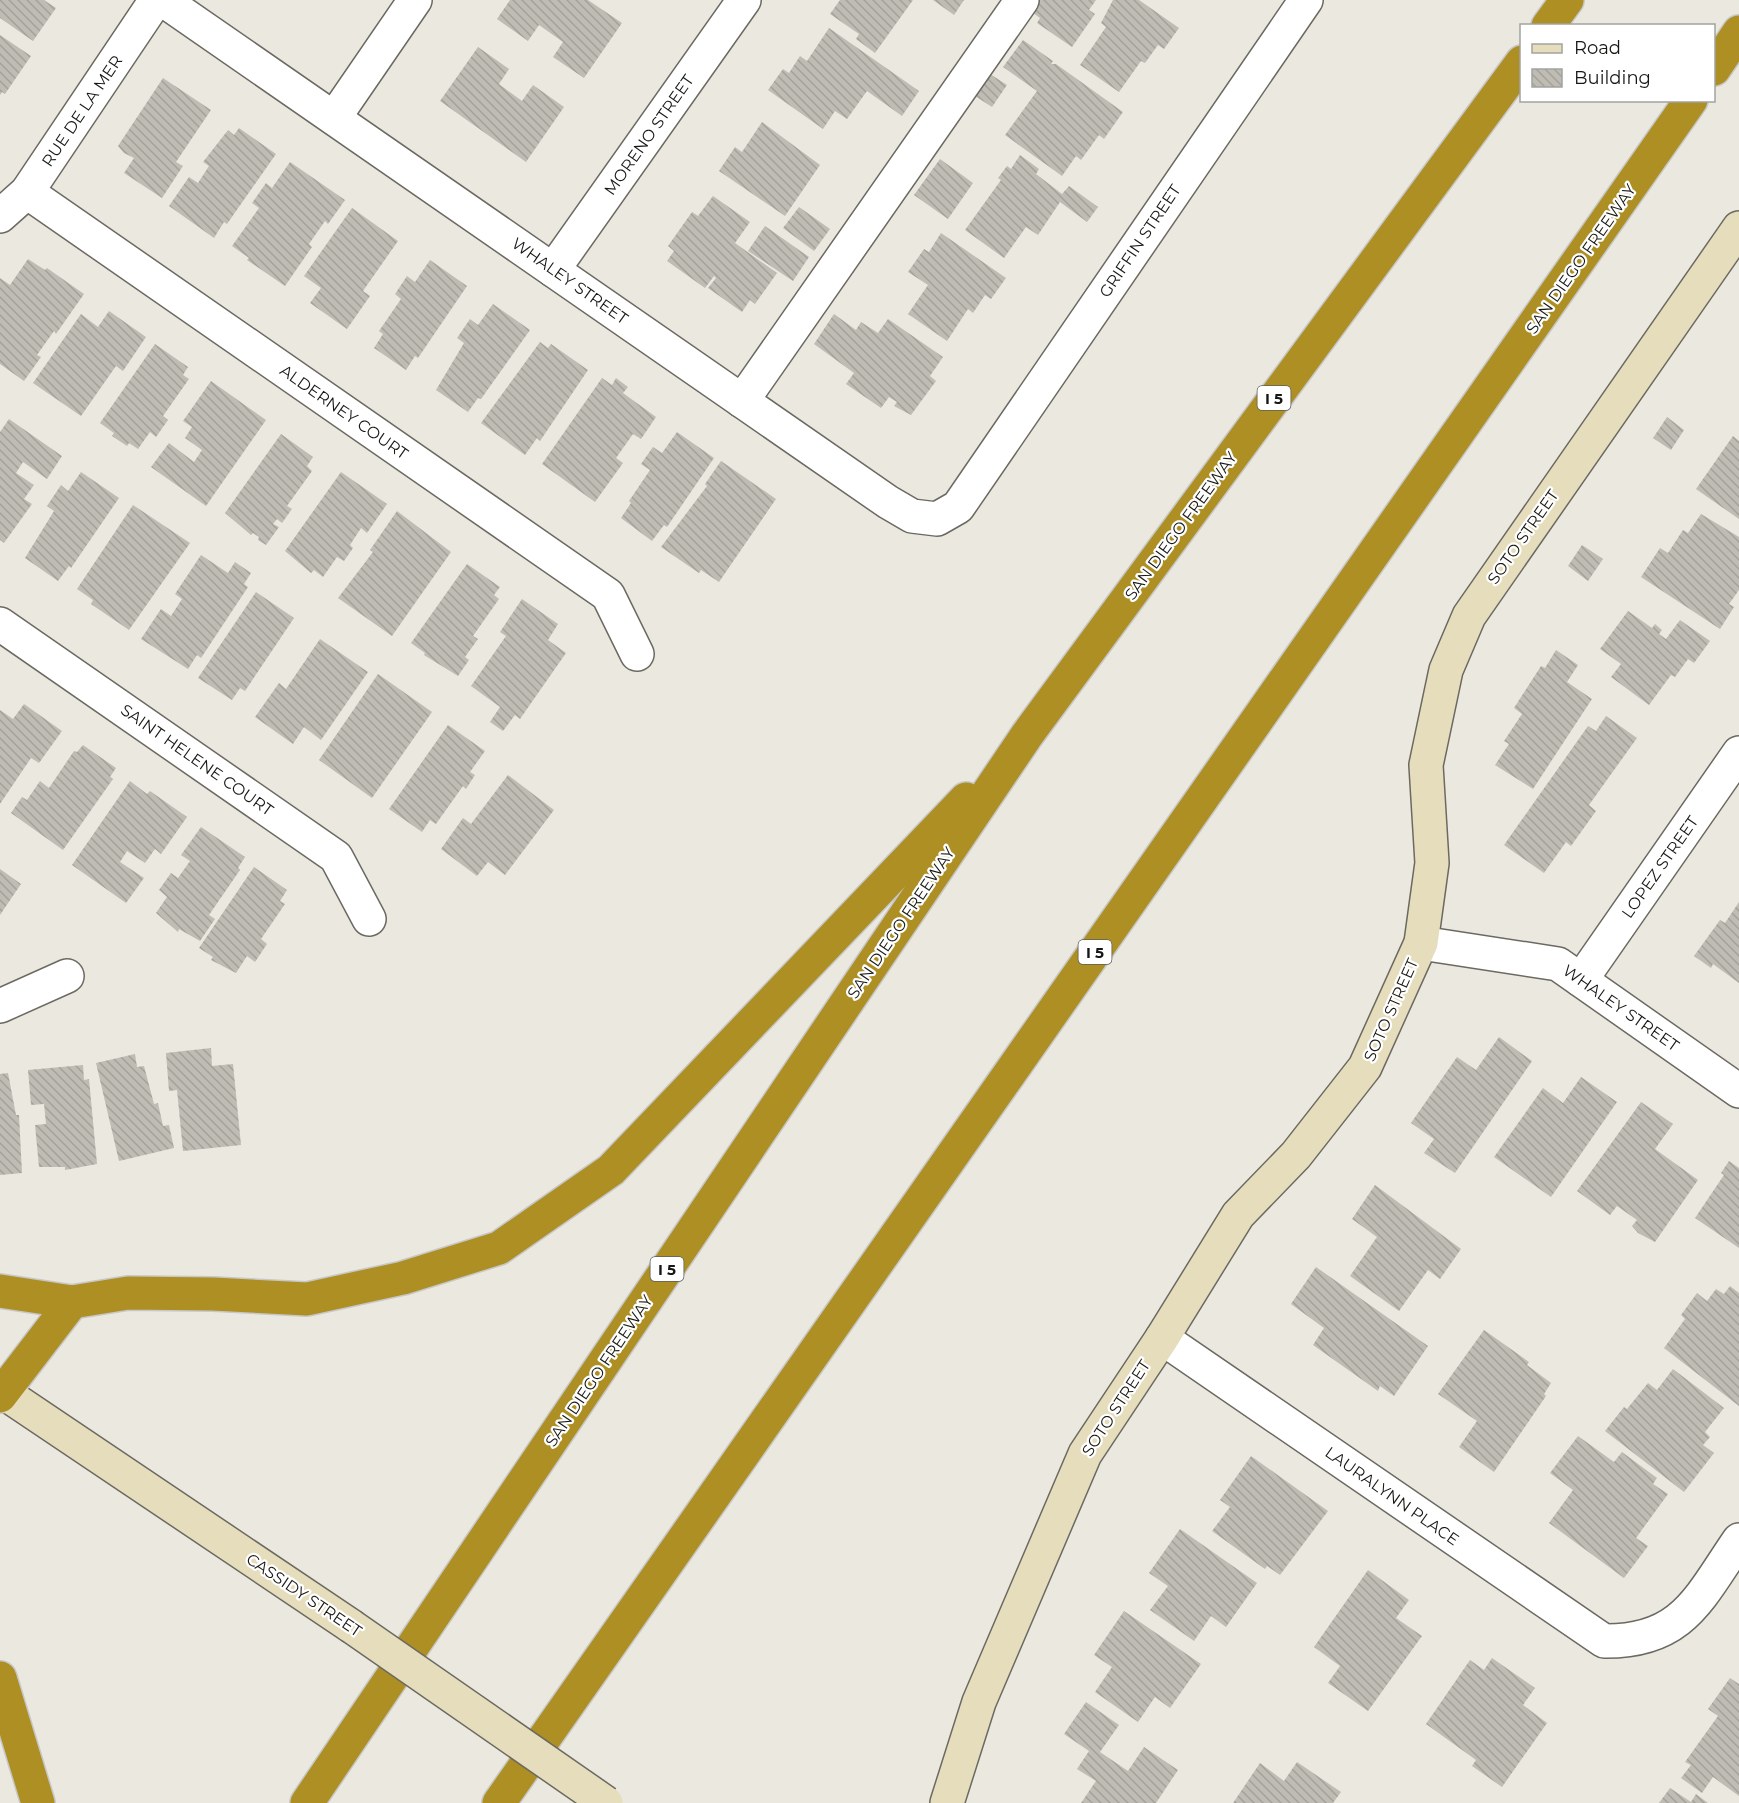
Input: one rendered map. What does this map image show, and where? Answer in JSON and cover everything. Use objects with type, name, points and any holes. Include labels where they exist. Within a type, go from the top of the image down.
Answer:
[{"type":"highway","points":[[1549,24],[1567,0]]},
{"type":"highway","points":[[1715,66],[1739,32]]},
{"type":"highway","name":"SAN DIEGO FREEWAY","points":[[307,1803],[1027,735],[1520,63]]},
{"type":"highway","name":"SAN DIEGO FREEWAY","points":[[499,1803],[1690,102]]},
{"type":"highway","points":[[0,1291],[72,1302],[128,1293],[213,1294],[308,1299],[403,1278],[499,1248],[611,1170],[1027,735]]},
{"type":"highway","points":[[1,1393],[72,1302]]},
{"type":"highway","points":[[0,1677],[38,1803]]},
{"type":"street","name":"RUE DE LA MER","points":[[0,216],[27,192],[156,0]]},
{"type":"street","name":"WHALEY STREET","points":[[163,0],[912,516],[937,519],[958,507],[975,482]]},
{"type":"street","points":[[334,118],[415,0]]},
{"type":"street","name":"MORENO STREET","points":[[553,270],[744,0]]},
{"type":"street","points":[[742,401],[1022,0]]},
{"type":"street","name":"GRIFFIN STREET","points":[[975,482],[1306,0]]},
{"type":"street","name":"ALDERNEY COURT","points":[[27,192],[608,595],[637,654]]},
{"type":"street","name":"SOTO STREET","points":[[947,1803],[979,1702],[1085,1454],[1162,1338],[1238,1215],[1296,1155],[1365,1067],[1421,943],[1432,863],[1426,765],[1446,670],[1469,616],[1739,228]]},
{"type":"street","name":"SAINT HELENE COURT","points":[[0,624],[336,857],[369,919]]},
{"type":"street","name":"LOPEZ STREET","points":[[1581,980],[1739,753]]},
{"type":"street","name":"WHALEY STREET","points":[[1421,943],[1558,964],[1739,1091]]},
{"type":"street","points":[[0,1006],[67,976]]},
{"type":"street","name":"LAURALYNN PLACE","points":[[1162,1338],[1604,1641],[1626,1642],[1658,1634],[1691,1610],[1739,1540]]},
{"type":"street","name":"CASSIDY STREET","points":[[1,1393],[351,1626],[606,1803]]},
{"type":"building","points":[[0,0],[44,0],[56,8],[33,41],[0,18]]},
{"type":"building","points":[[510,0],[588,0],[622,23],[584,78],[553,57],[563,42],[539,25],[528,41],[497,19]]},
{"type":"building","points":[[840,0],[913,0],[875,53],[856,39],[859,34],[830,14]]},
{"type":"building","points":[[933,0],[964,0],[954,15]]},
{"type":"building","points":[[1036,0],[1096,0],[1089,10],[1095,14],[1072,47],[1037,23],[1040,18],[1029,10]]},
{"type":"building","points":[[1113,0],[1139,0],[1179,28],[1164,49],[1158,45],[1145,63],[1141,61],[1119,92],[1080,65],[1106,27],[1101,23]]},
{"type":"building","points":[[829,28],[919,91],[902,116],[867,91],[847,119],[835,111],[823,129],[768,90],[783,69],[789,73],[800,56],[807,61]]},
{"type":"building","points":[[0,35],[31,56],[5,94],[2,92],[0,95]]},
{"type":"building","points":[[1023,40],[1053,61],[1051,64],[1056,64],[1123,112],[1104,139],[1099,135],[1081,160],[1076,156],[1062,176],[1005,135],[1037,91],[1003,67]]},
{"type":"building","points":[[478,47],[509,69],[499,84],[522,101],[533,85],[564,107],[526,162],[440,101]]},
{"type":"building","points":[[990,74],[1007,85],[992,107],[975,96]]},
{"type":"building","points":[[163,78],[211,110],[176,162],[183,166],[162,198],[124,173],[134,158],[124,153],[118,146]]},
{"type":"building","points":[[762,122],[820,165],[785,216],[719,171],[735,147],[742,152]]},
{"type":"building","points":[[239,128],[276,154],[227,224],[224,222],[214,238],[169,206],[189,177],[198,183],[209,166],[203,162],[228,130],[234,135]]},
{"type":"building","points":[[1020,155],[1039,169],[1036,174],[1062,194],[1069,186],[1098,207],[1087,222],[1060,202],[1038,235],[1026,227],[1004,258],[965,230],[1001,180],[998,178],[1007,166],[1011,169]]},
{"type":"building","points":[[940,159],[973,183],[948,219],[914,195]]},
{"type":"building","points":[[290,162],[345,200],[328,224],[325,221],[309,244],[312,247],[285,286],[247,260],[249,258],[232,246],[259,208],[252,203],[266,183],[272,188]]},
{"type":"building","points":[[713,196],[750,222],[735,243],[777,273],[755,304],[750,300],[742,312],[708,288],[716,278],[714,276],[705,288],[667,261],[674,251],[668,246],[692,212],[698,216]]},
{"type":"building","points":[[799,207],[830,229],[814,251],[783,228]]},
{"type":"building","points":[[352,208],[398,241],[363,291],[370,296],[347,329],[310,303],[321,288],[304,276]]},
{"type":"building","points":[[765,226],[809,257],[793,281],[748,251]]},
{"type":"building","points":[[941,233],[1006,278],[991,299],[985,295],[973,313],[968,309],[947,341],[908,314],[928,285],[908,272],[924,249],[929,252]]},
{"type":"building","points":[[28,259],[45,270],[47,268],[84,294],[56,334],[54,331],[37,355],[41,357],[24,381],[0,364],[0,278],[10,285]]},
{"type":"building","points":[[430,260],[467,286],[418,358],[415,356],[406,370],[374,348],[383,334],[379,331],[401,299],[395,294],[407,276],[415,282]]},
{"type":"building","points":[[493,304],[530,330],[481,399],[478,398],[468,412],[436,390],[464,343],[457,338],[470,319],[478,325]]},
{"type":"building","points":[[109,311],[146,337],[123,371],[116,366],[81,416],[33,383],[81,314],[98,327]]},
{"type":"building","points":[[834,314],[856,330],[861,322],[878,333],[888,319],[943,357],[930,376],[936,381],[911,415],[894,406],[897,402],[889,397],[881,408],[846,384],[854,373],[814,344]]},
{"type":"building","points":[[540,342],[548,348],[551,344],[588,370],[540,441],[537,438],[525,455],[481,423]]},
{"type":"building","points":[[155,344],[188,367],[183,375],[189,379],[163,416],[168,420],[156,437],[150,432],[138,449],[129,443],[127,446],[112,436],[114,433],[100,423]]},
{"type":"building","points":[[602,378],[612,385],[616,378],[628,387],[623,393],[656,417],[641,439],[633,434],[616,458],[623,463],[595,502],[542,464]]},
{"type":"building","points":[[211,381],[266,420],[206,506],[151,467],[169,443],[194,462],[202,450],[185,438],[192,427],[183,421]]},
{"type":"building","points":[[1667,417],[1684,430],[1671,450],[1653,438]]},
{"type":"building","points":[[9,419],[62,456],[47,479],[23,462],[16,473],[34,485],[24,499],[32,504],[4,543],[0,540],[0,432]]},
{"type":"building","points":[[677,432],[714,458],[667,527],[664,525],[652,541],[621,518],[631,503],[629,501],[650,470],[641,464],[653,447],[662,453]]},
{"type":"building","points":[[281,434],[313,457],[307,466],[312,471],[287,506],[292,509],[282,523],[277,519],[273,524],[279,527],[266,545],[258,540],[259,537],[253,533],[251,535],[225,513]]},
{"type":"building","points":[[1733,436],[1739,441],[1739,519],[1696,489]]},
{"type":"building","points":[[721,461],[776,499],[719,582],[701,570],[699,573],[661,547],[707,486],[705,484]]},
{"type":"building","points":[[81,472],[119,498],[71,568],[69,566],[58,581],[25,558],[54,511],[47,506],[61,485],[68,491]]},
{"type":"building","points":[[341,472],[387,504],[367,533],[361,528],[350,545],[353,548],[344,561],[337,557],[323,577],[314,570],[311,573],[285,551]]},
{"type":"building","points":[[133,505],[190,543],[129,630],[91,604],[93,600],[77,589]]},
{"type":"building","points":[[397,511],[451,552],[392,636],[338,598],[373,552],[370,550]]},
{"type":"building","points":[[1701,514],[1739,537],[1739,590],[1729,604],[1734,607],[1720,629],[1641,577],[1660,548],[1668,553],[1683,530],[1688,533]]},
{"type":"building","points":[[1582,545],[1603,559],[1588,581],[1568,566]]},
{"type":"building","points":[[201,555],[228,573],[235,562],[251,573],[244,584],[248,587],[201,658],[197,655],[188,669],[141,639],[161,609],[171,616],[182,599],[175,594]]},
{"type":"building","points":[[467,564],[500,587],[494,595],[499,599],[473,636],[478,639],[465,657],[469,660],[458,676],[424,655],[425,653],[411,643]]},
{"type":"building","points":[[256,592],[294,618],[245,691],[240,688],[232,700],[198,678]]},
{"type":"building","points":[[522,599],[558,624],[548,640],[566,653],[520,719],[515,715],[503,731],[490,722],[500,707],[471,686],[506,636],[500,632]]},
{"type":"building","points":[[1628,611],[1652,628],[1655,624],[1662,630],[1659,634],[1666,639],[1680,620],[1710,641],[1694,663],[1688,659],[1675,677],[1671,675],[1649,705],[1611,677],[1621,664],[1600,649]]},
{"type":"building","points":[[320,639],[368,672],[321,740],[304,727],[293,744],[255,717],[279,683],[286,689]]},
{"type":"building","points":[[1556,650],[1578,665],[1567,682],[1592,699],[1533,789],[1495,765],[1509,744],[1504,741],[1522,714],[1514,708],[1541,666],[1545,668]]},
{"type":"building","points":[[378,674],[432,712],[372,798],[319,760]]},
{"type":"building","points":[[24,704],[62,731],[39,763],[31,758],[0,804],[0,710],[13,719]]},
{"type":"building","points":[[1606,716],[1637,738],[1589,805],[1596,811],[1571,846],[1566,842],[1544,873],[1504,845],[1588,726],[1596,731]]},
{"type":"building","points":[[448,725],[485,751],[470,772],[475,775],[466,789],[463,786],[436,824],[430,820],[422,832],[389,809]]},
{"type":"building","points":[[83,745],[116,768],[110,777],[113,779],[63,850],[11,813],[22,797],[27,800],[40,781],[49,788],[74,751],[77,752]]},
{"type":"building","points":[[508,775],[554,810],[505,875],[488,862],[477,876],[441,849],[463,818],[471,824]]},
{"type":"building","points":[[130,781],[147,794],[150,791],[187,817],[161,854],[155,849],[145,863],[127,851],[120,862],[144,878],[126,903],[72,865]]},
{"type":"building","points":[[201,827],[245,857],[238,868],[240,870],[209,915],[215,919],[200,941],[179,929],[178,932],[156,913],[167,897],[159,890],[171,873],[178,878],[190,861],[181,855]]},
{"type":"building","points":[[254,867],[287,890],[280,901],[285,904],[261,939],[267,944],[255,962],[247,956],[236,973],[211,960],[213,957],[199,948]]},
{"type":"building","points":[[0,869],[21,884],[0,915]]},
{"type":"building","points":[[1739,902],[1739,983],[1713,964],[1711,968],[1694,956],[1720,920],[1725,923]]},
{"type":"building","points":[[1499,1037],[1532,1061],[1455,1173],[1424,1153],[1434,1139],[1411,1123],[1457,1057],[1476,1070]]},
{"type":"building","points":[[211,1048],[212,1066],[233,1064],[241,1145],[183,1151],[177,1090],[169,1091],[166,1053]]},
{"type":"building","points":[[135,1054],[137,1067],[144,1066],[154,1104],[158,1103],[163,1126],[169,1125],[174,1148],[119,1161],[96,1063]]},
{"type":"building","points":[[83,1065],[84,1080],[89,1079],[97,1164],[65,1170],[65,1167],[39,1167],[35,1125],[46,1124],[44,1104],[31,1105],[28,1070]]},
{"type":"building","points":[[8,1073],[16,1115],[19,1115],[22,1173],[0,1175],[0,1074]]},
{"type":"building","points":[[1581,1077],[1617,1102],[1551,1197],[1494,1157],[1543,1088],[1563,1103]]},
{"type":"building","points":[[1641,1102],[1673,1124],[1655,1149],[1698,1180],[1655,1242],[1638,1233],[1632,1226],[1637,1220],[1617,1206],[1610,1215],[1577,1191]]},
{"type":"building","points":[[1729,1161],[1739,1168],[1739,1248],[1695,1218],[1724,1175],[1721,1173]]},
{"type":"building","points":[[1375,1185],[1461,1249],[1440,1279],[1428,1270],[1399,1311],[1350,1276],[1377,1237],[1352,1219]]},
{"type":"building","points":[[1316,1267],[1428,1346],[1394,1396],[1380,1386],[1378,1391],[1313,1345],[1324,1328],[1291,1304]]},
{"type":"building","points":[[1730,1286],[1739,1293],[1739,1406],[1664,1348],[1685,1319],[1681,1315],[1697,1293],[1707,1301],[1716,1289],[1724,1294]]},
{"type":"building","points":[[1484,1330],[1529,1362],[1527,1365],[1551,1383],[1544,1394],[1546,1396],[1494,1472],[1459,1447],[1477,1421],[1438,1394]]},
{"type":"building","points":[[1673,1369],[1724,1408],[1705,1432],[1710,1437],[1703,1445],[1714,1453],[1684,1492],[1605,1431],[1624,1407],[1627,1409],[1648,1383],[1657,1390]]},
{"type":"building","points":[[1578,1436],[1614,1462],[1622,1452],[1657,1478],[1653,1484],[1668,1494],[1636,1538],[1648,1546],[1624,1578],[1549,1523],[1573,1490],[1550,1473]]},
{"type":"building","points":[[1251,1456],[1328,1511],[1280,1575],[1267,1566],[1265,1569],[1212,1531],[1230,1507],[1220,1500]]},
{"type":"building","points":[[1180,1529],[1257,1583],[1226,1627],[1211,1616],[1194,1641],[1150,1610],[1168,1586],[1149,1573]]},
{"type":"building","points":[[1368,1570],[1409,1600],[1396,1618],[1422,1636],[1368,1711],[1328,1683],[1340,1666],[1314,1647]]},
{"type":"building","points":[[1124,1611],[1201,1664],[1170,1708],[1155,1697],[1138,1722],[1095,1692],[1112,1667],[1094,1655]]},
{"type":"building","points":[[1492,1658],[1535,1688],[1523,1705],[1547,1723],[1502,1787],[1472,1766],[1476,1760],[1426,1724],[1470,1660],[1484,1670]]},
{"type":"building","points":[[1730,1678],[1739,1684],[1739,1796],[1713,1777],[1702,1793],[1681,1778],[1691,1765],[1685,1762],[1718,1716],[1708,1709]]},
{"type":"building","points":[[1086,1702],[1119,1725],[1100,1752],[1128,1771],[1144,1747],[1178,1770],[1156,1803],[1081,1803],[1096,1781],[1077,1769],[1089,1751],[1064,1734]]},
{"type":"building","points":[[1297,1762],[1341,1792],[1333,1803],[1233,1803],[1260,1763],[1284,1781]]},
{"type":"building","points":[[1670,1788],[1691,1802],[1696,1794],[1708,1803],[1659,1803]]}]
